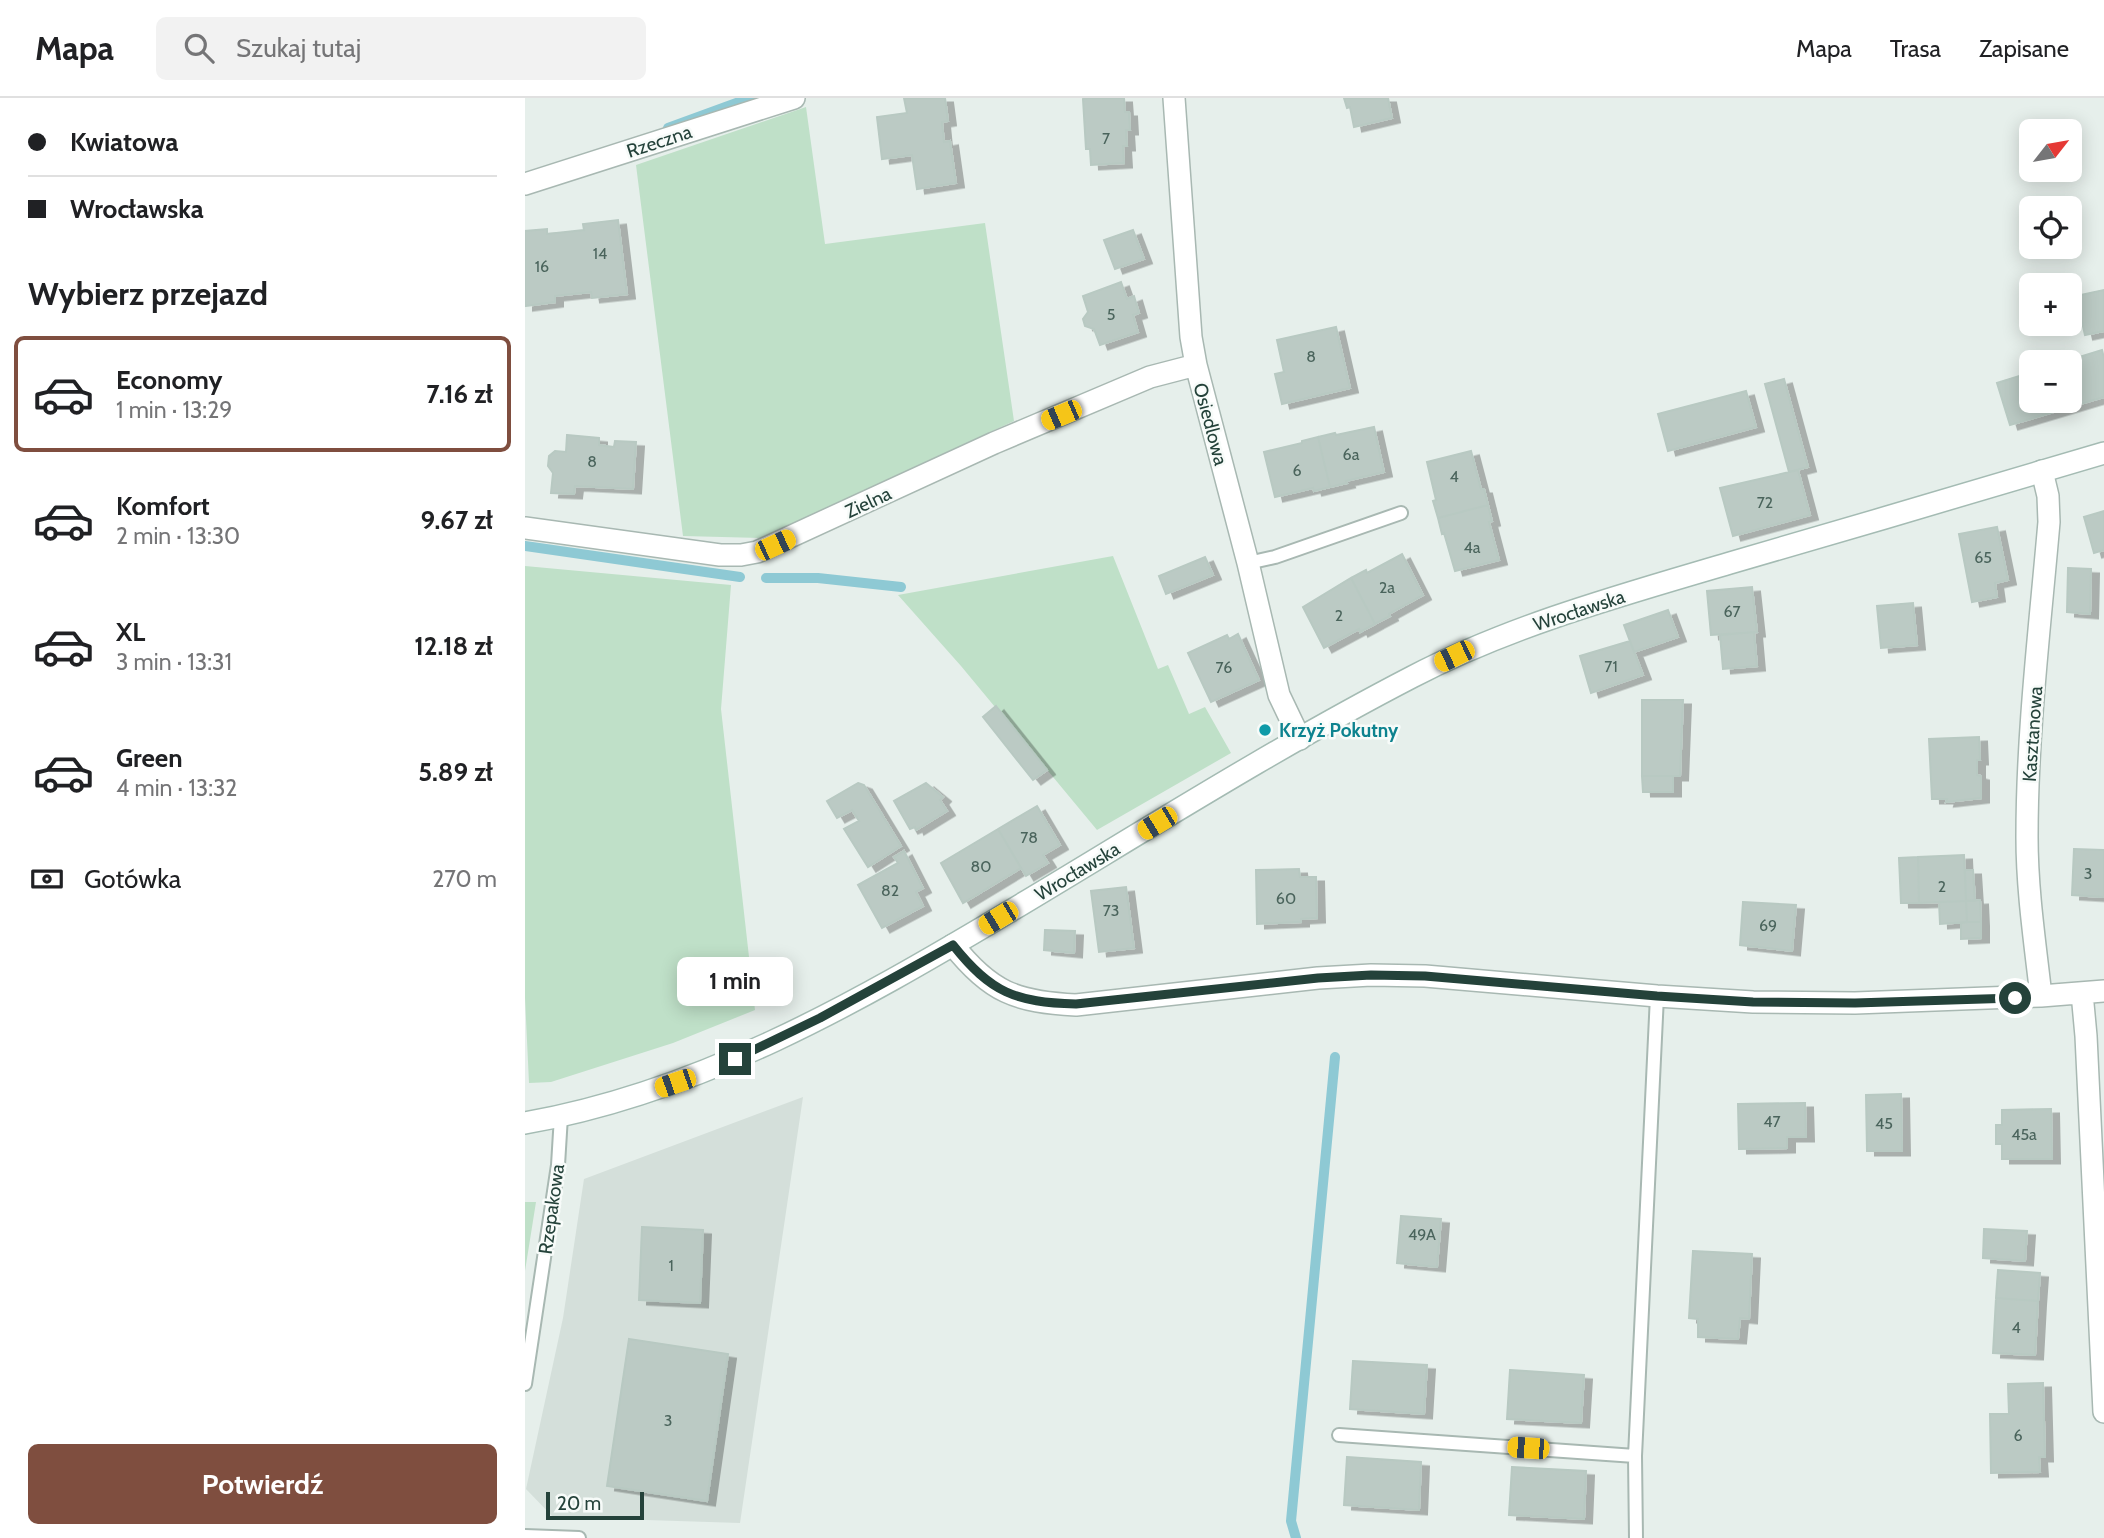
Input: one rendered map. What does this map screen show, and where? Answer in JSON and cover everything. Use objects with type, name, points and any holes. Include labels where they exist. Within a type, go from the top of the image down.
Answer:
[{"type":"street","name":"Rzeczna","points":[[525,184],[794,98]]},
{"type":"street","name":"Osiedlowa","points":[[1174,98],[1191,337],[1196,365],[1248,563],[1279,695],[1300,739]]},
{"type":"street","name":"Zielna","points":[[525,528],[720,555],[757,552],[994,443],[1150,377],[1196,365]]},
{"type":"street","name":"Wrocławska","points":[[525,1123],[641,1095],[745,1054],[820,1018],[953,945],[1300,739],[1411,677],[1499,636],[1676,579],[2104,453]]},
{"type":"street","name":"Kasztanowa","points":[[2041,996],[2029,897],[2027,839],[2029,767],[2049,522],[2048,496],[2042,471]]},
{"type":"street","points":[[953,945],[971,968],[989,984],[1016,997],[1046,1003],[1076,1004],[1305,979],[1371,975],[1425,976],[1753,1002],[1855,1003],[2104,991]]},
{"type":"street","points":[[2082,993],[2087,1036],[2104,1412]]},
{"type":"lane","points":[[1248,563],[1275,557],[1401,513]]},
{"type":"lane","points":[[1636,1538],[1635,1456],[1657,996]]},
{"type":"lane","name":"Rzepakowa","points":[[525,1384],[558,1166],[561,1116]]},
{"type":"lane","points":[[1339,1435],[1635,1456]]},
{"type":"lane","points":[[525,1536],[579,1538]]},
{"type":"shaded area","points":[[803,1097],[740,1523],[553,1517],[526,1489],[563,1318],[584,1179]]},
{"type":"green space","points":[[806,107],[825,244],[985,223],[1014,421],[761,538],[683,536],[636,165]]},
{"type":"green space","points":[[1113,556],[1158,669],[1168,665],[1189,714],[1205,707],[1231,753],[1097,830],[961,666],[898,595]]},
{"type":"green space","points":[[525,566],[731,585],[721,709],[755,1010],[673,1043],[551,1082],[529,1083],[525,998]]},
{"type":"green space","points":[[525,1202],[536,1202],[525,1271]]},
{"type":"building","points":[[904,98],[945,98],[948,121],[942,122],[944,142],[950,141],[956,183],[917,189],[912,155],[882,159],[877,117],[907,113]]},
{"type":"building","points":[[1124,98],[1125,112],[1129,112],[1130,130],[1126,130],[1127,146],[1123,146],[1124,163],[1091,165],[1090,149],[1086,149],[1083,99]]},
{"type":"building","points":[[1344,98],[1388,98],[1392,118],[1354,127],[1350,107],[1347,108]]},
{"type":"building","points":[[618,220],[627,294],[592,298],[591,292],[555,296],[555,302],[525,306],[525,231],[547,229],[547,234],[584,230],[583,224]]},
{"type":"building","points":[[1133,230],[1144,259],[1115,269],[1104,240]]},
{"type":"building","points":[[1121,282],[1127,299],[1134,296],[1139,313],[1133,315],[1138,332],[1100,345],[1094,329],[1085,326],[1083,319],[1088,312],[1083,296]]},
{"type":"building","points":[[2104,290],[2104,331],[2085,335],[2082,295]]},
{"type":"building","points":[[1336,327],[1350,388],[1282,404],[1275,374],[1284,372],[1277,340]]},
{"type":"building","points":[[2102,350],[2104,397],[2082,404],[2082,356]]},
{"type":"building","points":[[2019,376],[2019,413],[2050,413],[2010,425],[1997,383]]},
{"type":"building","points":[[1784,379],[1808,467],[1789,472],[1765,384]]},
{"type":"building","points":[[1746,391],[1756,427],[1668,451],[1658,414]]},
{"type":"building","points":[[1374,427],[1384,472],[1330,487],[1318,437]]},
{"type":"building","points":[[567,435],[599,438],[599,445],[614,447],[615,441],[636,442],[633,489],[575,486],[574,494],[551,493],[553,473],[548,466],[549,456],[555,451],[566,452]]},
{"type":"building","points":[[1318,437],[1330,487],[1275,497],[1264,452]]},
{"type":"building","points":[[1471,451],[1488,505],[1438,518],[1427,462]]},
{"type":"building","points":[[1798,470],[1810,515],[1733,536],[1720,488]]},
{"type":"building","points":[[1488,505],[1492,521],[1489,522],[1499,560],[1455,571],[1438,518]]},
{"type":"building","points":[[2104,511],[2104,550],[2094,553],[2084,517]]},
{"type":"building","points":[[1997,527],[2008,580],[1995,583],[1997,597],[1972,602],[1959,534]]},
{"type":"building","points":[[1402,554],[1423,595],[1375,624],[1351,578],[1366,570],[1367,573]]},
{"type":"building","points":[[1205,557],[1213,575],[1166,594],[1159,576]]},
{"type":"building","points":[[2068,568],[2091,569],[2090,614],[2067,612]]},
{"type":"building","points":[[1351,578],[1375,624],[1360,632],[1359,629],[1324,648],[1303,607]]},
{"type":"building","points":[[1752,587],[1757,632],[1711,635],[1707,591]]},
{"type":"building","points":[[1913,603],[1917,645],[1881,648],[1877,606]]},
{"type":"building","points":[[1668,610],[1678,637],[1634,652],[1624,625]]},
{"type":"building","points":[[1754,632],[1757,666],[1723,669],[1720,635]]},
{"type":"building","points":[[1238,634],[1259,680],[1211,702],[1188,653],[1227,635],[1229,639]]},
{"type":"building","points":[[1630,641],[1643,675],[1591,693],[1580,656]]},
{"type":"building","points":[[1642,700],[1683,700],[1680,776],[1642,776]]},
{"type":"building","points":[[996,706],[1047,770],[1033,780],[983,717]]},
{"type":"building","points":[[1979,737],[1980,760],[1977,760],[1977,775],[1981,776],[1981,798],[1946,802],[1947,799],[1932,799],[1929,739]]},
{"type":"building","points":[[1642,776],[1673,776],[1673,792],[1643,792]]},
{"type":"building","points":[[858,783],[864,785],[901,846],[868,867],[844,829],[859,821],[852,810],[837,818],[827,801]]},
{"type":"building","points":[[926,783],[943,797],[940,800],[947,811],[916,830],[915,827],[910,829],[894,801]]},
{"type":"building","points":[[1037,806],[1060,845],[1043,855],[1048,863],[1026,876],[998,829]]},
{"type":"building","points":[[998,829],[1021,868],[963,903],[941,863]]},
{"type":"building","points":[[2074,849],[2104,850],[2104,897],[2072,895]]},
{"type":"building","points":[[904,851],[923,888],[916,892],[923,906],[882,928],[858,885],[898,863],[894,857]]},
{"type":"building","points":[[1964,855],[1966,901],[1919,903],[1918,857]]},
{"type":"building","points":[[1918,857],[1919,903],[1901,903],[1899,858]]},
{"type":"building","points":[[1299,869],[1300,877],[1316,877],[1317,918],[1301,919],[1301,922],[1257,924],[1256,870]]},
{"type":"building","points":[[1965,870],[1973,870],[1975,901],[1966,901]]},
{"type":"building","points":[[1126,887],[1134,948],[1099,952],[1091,891]]},
{"type":"building","points":[[1980,900],[1981,922],[1967,922],[1966,901]]},
{"type":"building","points":[[1966,901],[1967,922],[1940,924],[1939,902]]},
{"type":"building","points":[[1743,902],[1796,905],[1792,951],[1740,945]]},
{"type":"building","points":[[1981,922],[1981,938],[1961,939],[1961,923]]},
{"type":"building","points":[[1045,930],[1075,931],[1074,953],[1044,950]]},
{"type":"building","points":[[1901,1094],[1902,1151],[1867,1151],[1866,1095]]},
{"type":"building","points":[[1805,1103],[1806,1137],[1787,1137],[1787,1148],[1739,1149],[1738,1104]]},
{"type":"building","points":[[2051,1109],[2052,1159],[2002,1159],[2002,1144],[1996,1144],[1996,1125],[2002,1125],[2002,1110]]},
{"type":"building","points":[[1401,1216],[1441,1219],[1437,1267],[1397,1263]]},
{"type":"building","points":[[642,1227],[703,1230],[700,1303],[639,1300]]},
{"type":"building","points":[[1984,1229],[2027,1231],[2025,1261],[1983,1258]]},
{"type":"building","points":[[1693,1251],[1752,1254],[1749,1319],[1740,1318],[1738,1339],[1698,1337],[1698,1319],[1689,1318]]},
{"type":"building","points":[[1998,1270],[2040,1273],[2038,1301],[1996,1298]]},
{"type":"building","points":[[1996,1298],[2038,1301],[2035,1355],[1993,1353]]},
{"type":"building","points":[[629,1339],[728,1354],[707,1501],[607,1486]]},
{"type":"building","points":[[1353,1361],[1427,1365],[1424,1414],[1350,1409]]},
{"type":"building","points":[[1510,1370],[1584,1375],[1581,1423],[1507,1419]]},
{"type":"building","points":[[2043,1383],[2045,1457],[2039,1457],[2040,1472],[1991,1473],[1990,1414],[2009,1414],[2008,1384]]},
{"type":"building","points":[[1347,1457],[1421,1462],[1419,1510],[1344,1505]]},
{"type":"building","points":[[1512,1467],[1586,1471],[1584,1519],[1509,1515]]},
{"type":"waterway","points":[[668,128],[750,98]]},
{"type":"waterway","points":[[525,546],[740,577]]},
{"type":"waterway","points":[[766,578],[818,578],[901,587]]},
{"type":"waterway","points":[[1296,1538],[1291,1521],[1335,1057]]},
{"type":"place","name":"Krzyż Pokutny","points":[[1265,730]]},
{"type":"route","points":[[735,1059],[820,1018],[953,945],[971,968],[989,984],[1016,997],[1046,1003],[1076,1004],[1318,978],[1371,975],[1425,976],[1753,1002],[1855,1003],[2015,998]]}]
